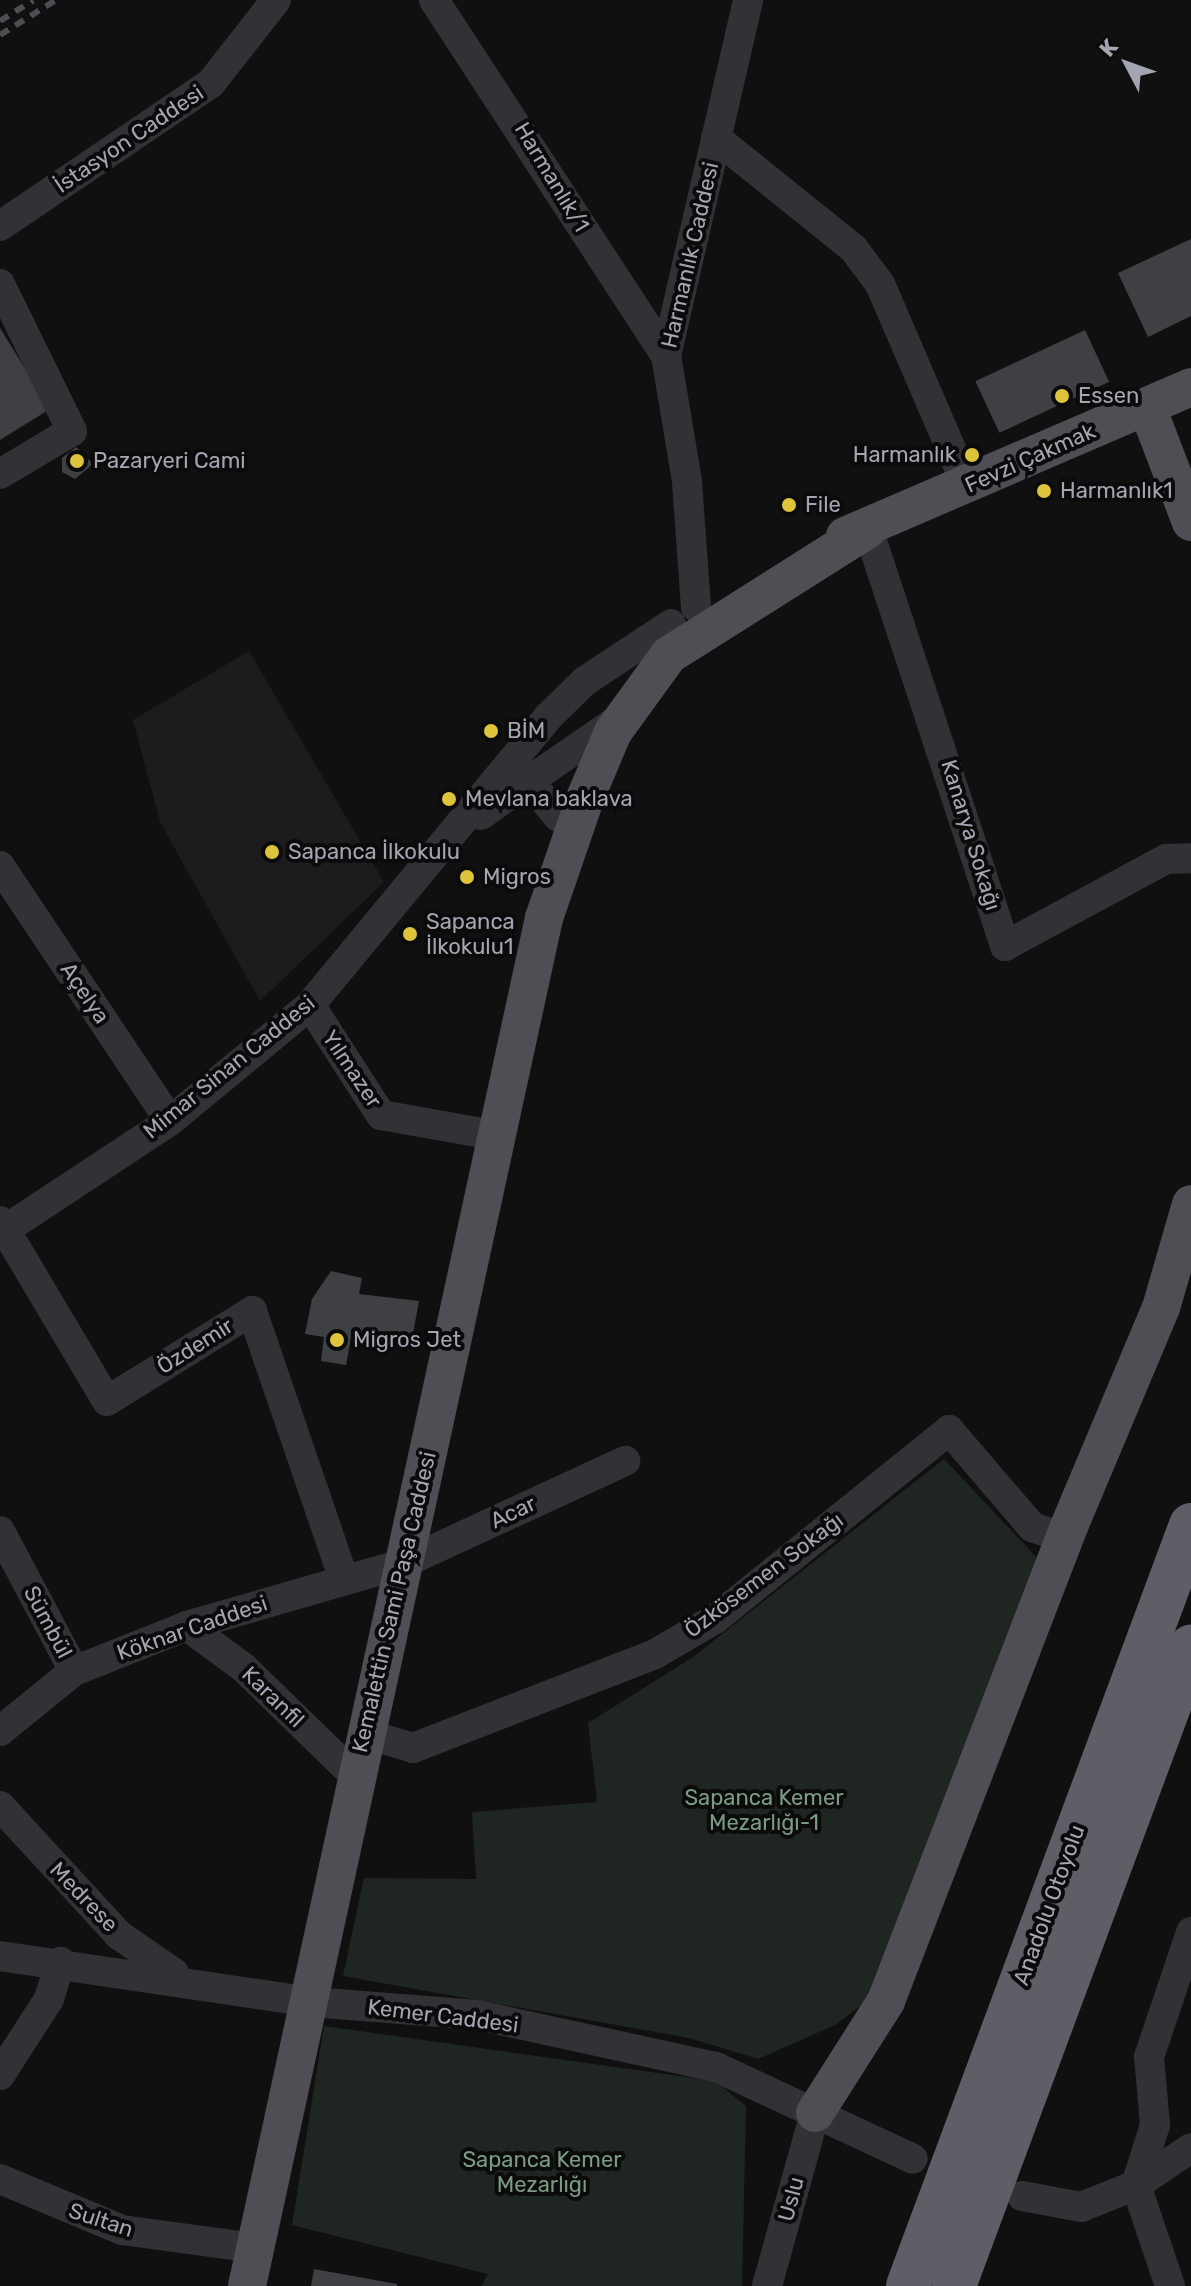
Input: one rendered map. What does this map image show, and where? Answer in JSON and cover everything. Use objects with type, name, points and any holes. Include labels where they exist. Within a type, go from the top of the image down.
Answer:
[{"type":"highway","name":"Anadolu Otoyolu","points":[[908,2286],[1191,1525]]},
{"type":"highway","name":"Anadolu Otoyolu","points":[[954,2286],[1191,1647]]},
{"type":"main road","name":"Fevzi Çakmak","points":[[868,529],[1191,387]]},
{"type":"main road","points":[[1147,407],[1191,522]]},
{"type":"main road","name":"Kemalettin Sami Paşa Caddesi","points":[[544,918],[613,688],[683,616],[813,547],[868,529]]},
{"type":"main road","name":"Kemalettin Sami Paşa Caddesi","points":[[247,2286],[312,2002],[354,1775],[499,1136],[544,918],[558,817],[593,750],[695,633],[868,529]]},
{"type":"main road","points":[[815,2113],[886,2001],[1064,1538],[1161,1308],[1191,1204]]},
{"type":"street","name":"İstasyon Caddesi","points":[[0,226],[211,83],[276,0]]},
{"type":"street","name":"Harmanlık/1","points":[[434,0],[666,356]]},
{"type":"street","name":"Harmanlık Caddesi","points":[[683,616],[687,481],[666,356],[748,0]]},
{"type":"street","points":[[716,138],[853,248],[880,284],[967,486]]},
{"type":"street","points":[[0,284],[72,431],[0,474]]},
{"type":"street","name":"Kanarya Sokağı","points":[[868,529],[1005,946],[1166,859],[1191,858]]},
{"type":"street","points":[[427,865],[538,729],[585,681],[683,616]]},
{"type":"street","points":[[427,865],[517,789],[593,750],[562,723],[538,729]]},
{"type":"street","points":[[517,789],[538,792],[558,817]]},
{"type":"street","name":"Mimar Sinan Caddesi","points":[[3,1227],[170,1121],[310,1005],[427,865]]},
{"type":"street","name":"Açelya","points":[[0,866],[170,1121]]},
{"type":"street","name":"Yılmazer","points":[[310,1005],[381,1115],[499,1136]]},
{"type":"street","name":"Özdemir","points":[[3,1227],[107,1401],[252,1311],[344,1579]]},
{"type":"street","name":"Özkösemen Sokağı","points":[[364,1733],[413,1748],[655,1654],[715,1619],[949,1430],[1032,1527],[1064,1538]]},
{"type":"street","name":"Acar","points":[[402,1564],[625,1461]]},
{"type":"street","name":"Sümbül","points":[[0,1531],[74,1671]]},
{"type":"street","name":"Köknar Caddesi","points":[[0,1731],[74,1671],[187,1626],[402,1564]]},
{"type":"street","name":"Karanfil","points":[[187,1626],[244,1668],[354,1775]]},
{"type":"street","name":"Medrese","points":[[0,1806],[119,1935],[179,1977]]},
{"type":"street","points":[[1170,2286],[1136,2185],[1155,2125],[1149,2057],[1191,1932]]},
{"type":"street","name":"Kemer Caddesi","points":[[0,1956],[179,1977],[312,2002],[477,2015],[716,2067],[913,2159]]},
{"type":"street","points":[[0,2075],[49,1999],[60,1962]]},
{"type":"street","name":"Uslu","points":[[767,2286],[815,2113]]},
{"type":"street","points":[[1022,2196],[1081,2207],[1136,2185],[1191,2148]]},
{"type":"street","name":"Sultan","points":[[0,2179],[122,2230],[256,2248]]},
{"type":"shaded area","name":"Sapanca İlkokulu","points":[[249,651],[384,882],[260,1001],[160,822],[133,720]]},
{"type":"green space","name":"Sapanca Kemer Mezarlığı-1","points":[[944,1459],[1041,1562],[956,1767],[878,1993],[835,2025],[758,2059],[689,2038],[343,1976],[364,1878],[476,1879],[472,1812],[597,1802],[588,1723],[693,1657]]},
{"type":"green space","name":"Sapanca Kemer Mezarlığı","points":[[324,2026],[715,2081],[746,2106],[742,2286],[481,2286],[488,2274],[292,2225]]},
{"type":"building","points":[[1191,239],[1191,316],[1148,337],[1118,273]]},
{"type":"building","points":[[0,328],[50,409],[0,440]]},
{"type":"building","points":[[1085,330],[1109,382],[999,433],[975,381]]},
{"type":"building","name":"Pazaryeri Cami","points":[[76,447],[93,464],[75,479],[62,472],[62,458]]},
{"type":"building","points":[[331,1271],[362,1278],[359,1294],[419,1301],[412,1339],[352,1332],[346,1365],[321,1361],[324,1337],[305,1334],[312,1299]]},
{"type":"building","points":[[314,2269],[397,2284],[397,2286],[311,2286]]},
{"type":"railway","points":[[0,21],[33,0]]},
{"type":"railway","points":[[0,35],[56,0]]},
{"type":"place","name":"Essen","points":[[1062,396]]},
{"type":"place","name":"Harmanlık","points":[[972,455]]},
{"type":"place","name":"Pazaryeri Cami","points":[[77,461]]},
{"type":"place","name":"Harmanlık1","points":[[1044,491]]},
{"type":"place","name":"File","points":[[789,505]]},
{"type":"place","name":"BİM","points":[[491,731]]},
{"type":"place","name":"Mevlana baklava","points":[[449,799]]},
{"type":"place","name":"Sapanca İlkokulu","points":[[272,852]]},
{"type":"place","name":"Migros","points":[[467,877]]},
{"type":"place","name":"Sapanca İlkokulu1","points":[[410,934]]},
{"type":"place","name":"Migros Jet","points":[[337,1340]]}]
